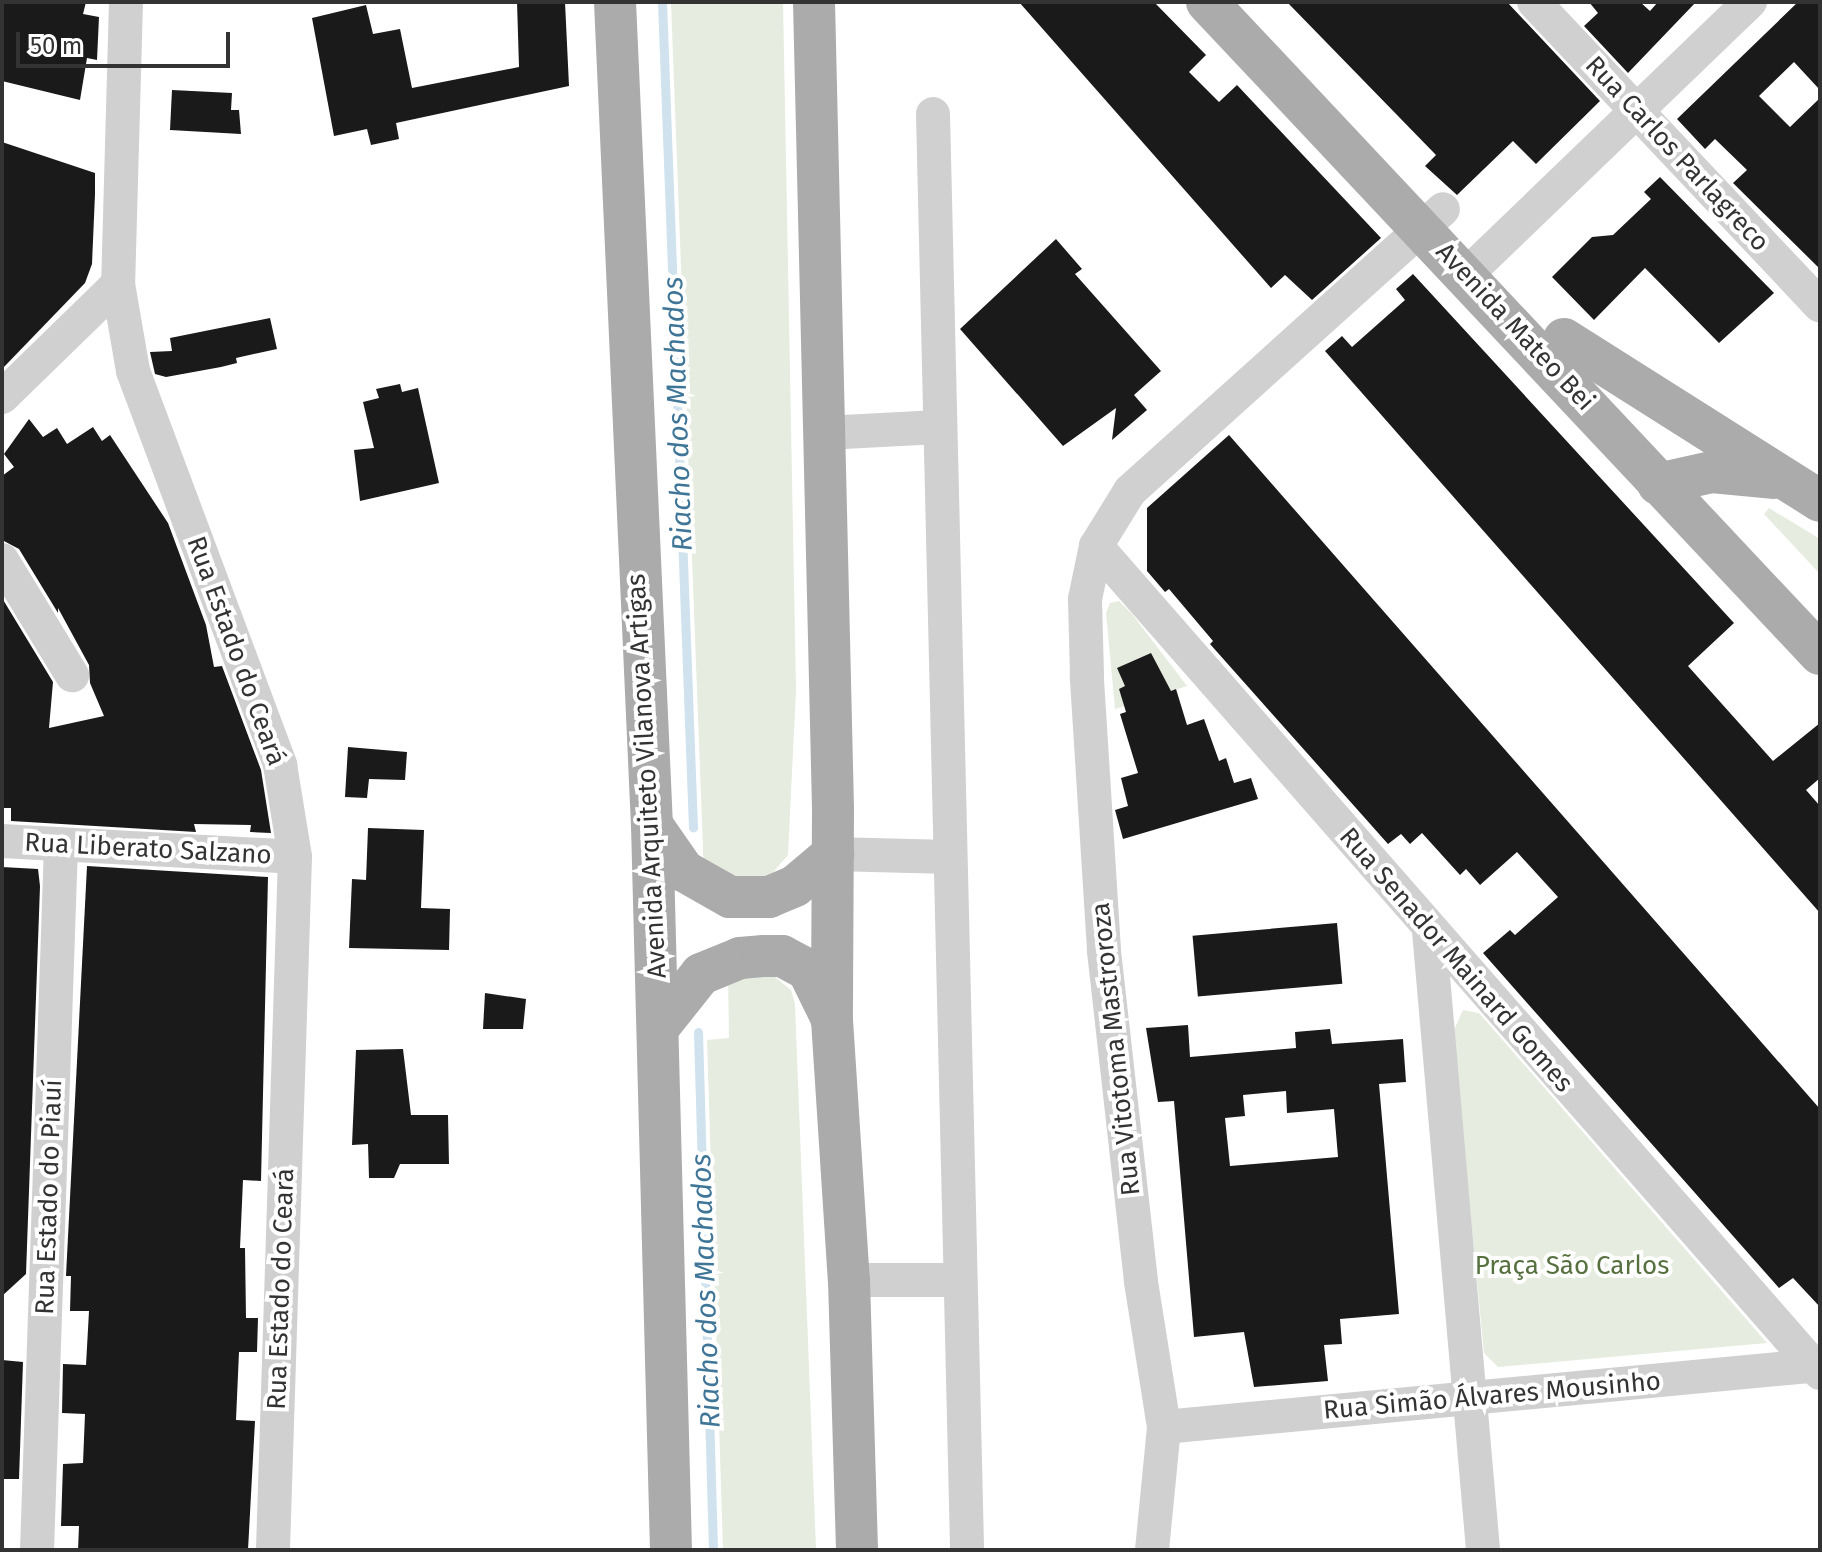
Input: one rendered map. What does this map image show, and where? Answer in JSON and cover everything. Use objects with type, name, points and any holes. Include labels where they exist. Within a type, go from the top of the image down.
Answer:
[{"type":"main road","name":"Avenida Arquiteto Vilanova Artigas","points":[[615,2],[652,825],[671,1550]]},
{"type":"main road","points":[[814,2],[833,854],[832,1020],[849,1280],[857,1550]]},
{"type":"main road","name":"Avenida Mateo Bei","points":[[1207,2],[1433,218]]},
{"type":"main road","name":"Avenida Mateo Bei","points":[[1247,2],[1433,218],[1674,480],[1820,618]]},
{"type":"main road","name":"Avenida Mateo Bei","points":[[1476,264],[1564,339],[1674,480],[1820,654]]},
{"type":"main road","points":[[1564,339],[1803,490]]},
{"type":"main road","points":[[1674,480],[1742,472],[1803,490]]},
{"type":"main road","points":[[652,825],[695,882],[730,897],[769,897],[795,886],[833,854]]},
{"type":"main road","points":[[658,1028],[701,974],[722,963],[764,956],[782,956],[808,970],[832,1020]]},
{"type":"street","name":"Rua Estado do Ceará","points":[[126,2],[118,284],[133,371],[280,765],[295,857],[273,1550]]},
{"type":"street","name":"Rua Carlos Parlagreco","points":[[1534,2],[1820,306]]},
{"type":"street","points":[[1476,264],[1750,2]]},
{"type":"street","points":[[933,114],[967,1550]]},
{"type":"street","name":"Rua Vitotoma Mastroroza","points":[[1152,1550],[1164,1427],[1141,1281],[1104,950],[1085,599],[1096,546],[1130,491],[1433,218]]},
{"type":"street","points":[[2,397],[118,284]]},
{"type":"street","points":[[824,433],[939,427]]},
{"type":"street","name":"Rua Senador Mainard Gomes","points":[[1096,546],[1429,931],[1818,1368]]},
{"type":"street","points":[[2,560],[72,675]]},
{"type":"street","name":"Rua Liberato Salzano","points":[[2,841],[295,857]]},
{"type":"street","name":"Rua Estado do Piauí","points":[[37,1550],[61,844]]},
{"type":"street","points":[[833,854],[950,857]]},
{"type":"street","points":[[1429,931],[1483,1550]]},
{"type":"street","points":[[849,1280],[960,1280]]},
{"type":"street","name":"Rua Simão Álvares Mousinho","points":[[1164,1427],[1818,1368]]},
{"type":"green space","points":[[671,2],[783,2],[796,690],[788,855],[770,876],[748,883],[704,875]]},
{"type":"green space","points":[[1769,508],[1820,539],[1820,574],[1764,514]]},
{"type":"green space","points":[[1119,601],[1187,686],[1115,709],[1106,613],[1110,603]]},
{"type":"green space","points":[[764,968],[791,990],[795,1004],[816,1550],[723,1550],[707,1040],[729,1038],[728,969]]},
{"type":"green space","name":"Praça São Carlos","points":[[1463,1010],[1479,1013],[1767,1343],[1498,1367],[1484,1353],[1453,1032]]},
{"type":"building","points":[[2,2],[86,2],[83,14],[99,17],[97,60],[87,58],[80,100],[2,81]]},
{"type":"building","points":[[517,2],[565,2],[569,86],[396,123],[399,139],[371,145],[367,129],[334,136],[312,18],[366,5],[373,34],[400,29],[412,88],[519,67]]},
{"type":"building","points":[[1019,2],[1154,2],[1206,55],[1189,72],[1219,102],[1237,85],[1381,238],[1312,300],[1285,275],[1271,288]]},
{"type":"building","points":[[1287,2],[1507,2],[1600,101],[1536,164],[1513,141],[1457,195],[1425,166],[1436,155]]},
{"type":"building","points":[[1589,2],[1640,2],[1650,11],[1658,2],[1696,2],[1628,73],[1584,26],[1598,13]]},
{"type":"building","points":[[1798,2],[1820,2],[1820,90],[1794,62],[1759,96],[1790,127],[1820,98],[1820,269],[1733,183],[1747,170],[1715,139],[1705,149],[1677,119]]},
{"type":"building","points":[[172,90],[232,93],[231,110],[239,110],[241,134],[170,130]]},
{"type":"building","points":[[2,142],[95,173],[95,194],[92,264],[85,283],[2,369]]},
{"type":"building","points":[[1660,177],[1774,293],[1719,343],[1645,268],[1594,320],[1552,277],[1592,237],[1613,235],[1651,199],[1644,192]]},
{"type":"building","points":[[1056,239],[1082,269],[1075,274],[1161,371],[1134,395],[1147,410],[1112,440],[1116,408],[1063,446],[960,329]]},
{"type":"building","points":[[1413,274],[1734,623],[1688,666],[1773,761],[1820,723],[1820,778],[1806,790],[1820,806],[1820,913],[1325,351],[1342,336],[1352,347],[1405,300],[1396,289]]},
{"type":"building","points":[[270,318],[277,349],[236,358],[237,363],[221,367],[166,377],[155,374],[150,352],[172,351],[170,338]]},
{"type":"building","points":[[400,384],[402,392],[418,388],[439,483],[360,501],[354,450],[374,448],[363,402],[379,398],[376,389]]},
{"type":"building","points":[[29,419],[43,437],[57,428],[67,444],[93,427],[102,441],[110,435],[168,523],[206,625],[214,667],[222,666],[261,770],[271,833],[250,832],[251,825],[194,824],[196,832],[11,821],[11,808],[2,808],[2,598],[53,682],[49,728],[104,716],[90,683],[89,665],[58,608],[58,613],[19,549],[2,540],[2,476],[14,467],[4,454]]},
{"type":"building","points":[[1229,435],[1820,1109],[1820,1307],[1793,1278],[1779,1288],[1483,953],[1510,930],[1515,935],[1558,897],[1517,852],[1480,885],[1466,869],[1460,875],[1422,833],[1410,844],[1401,834],[1388,844],[1210,644],[1213,641],[1169,589],[1165,592],[1147,571],[1147,508]]},
{"type":"building","points":[[1151,653],[1171,691],[1176,689],[1187,725],[1204,719],[1219,761],[1226,758],[1234,783],[1251,778],[1258,799],[1123,839],[1115,810],[1128,806],[1121,778],[1138,773],[1120,714],[1126,712],[1119,689],[1125,686],[1117,668]]},
{"type":"building","points":[[348,747],[407,752],[405,780],[369,779],[367,798],[345,797]]},
{"type":"building","points":[[368,828],[424,830],[421,908],[450,909],[449,950],[349,948],[352,879],[366,880]]},
{"type":"building","points":[[87,866],[268,877],[261,1181],[243,1180],[240,1248],[245,1248],[246,1318],[258,1318],[257,1352],[239,1352],[236,1420],[255,1421],[248,1550],[78,1550],[79,1526],[61,1526],[63,1464],[83,1463],[85,1414],[62,1413],[63,1364],[86,1365],[89,1311],[70,1311],[71,1276],[66,1276]]},
{"type":"building","points":[[2,867],[38,869],[40,886],[26,1274],[2,1296]]},
{"type":"building","points":[[1337,923],[1342,984],[1198,996],[1193,936]]},
{"type":"building","points":[[485,993],[526,999],[523,1029],[483,1029]]},
{"type":"building","points":[[1188,1025],[1190,1057],[1296,1048],[1295,1032],[1330,1029],[1332,1044],[1403,1039],[1406,1082],[1379,1084],[1399,1314],[1340,1319],[1342,1344],[1324,1345],[1328,1381],[1254,1387],[1244,1332],[1194,1337],[1174,1101],[1158,1102],[1146,1028]],"holes":[[[1286,1091],[1287,1113],[1334,1109],[1338,1157],[1230,1166],[1225,1118],[1245,1116],[1243,1095]]]},
{"type":"building","points":[[403,1049],[411,1115],[448,1115],[449,1164],[400,1164],[394,1178],[369,1178],[368,1144],[352,1145],[356,1050]]},
{"type":"building","points":[[2,1360],[23,1362],[19,1479],[2,1479]]},
{"type":"waterway","name":"Riacho dos Machados","points":[[662,2],[693,827]]},
{"type":"waterway","name":"Riacho dos Machados","points":[[698,1032],[713,1550]]}]
